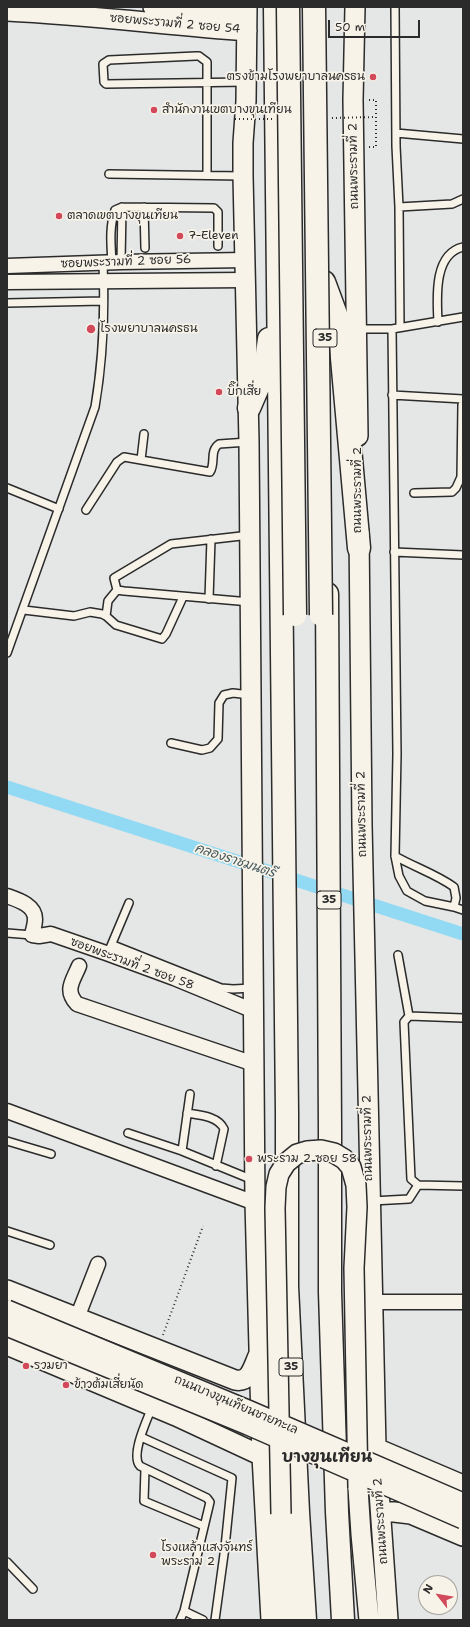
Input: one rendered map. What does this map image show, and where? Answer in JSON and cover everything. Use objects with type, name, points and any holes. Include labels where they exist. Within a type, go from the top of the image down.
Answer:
[{"type":"highway","name":"35","points":[[275,7],[275,126],[279,292],[283,651],[287,1286],[305,1620]]},
{"type":"highway","points":[[288,7],[296,615]]},
{"type":"highway","points":[[314,7],[321,615]]},
{"type":"highway","name":"35","points":[[320,7],[328,670],[330,1300],[337,1512],[343,1620]]},
{"type":"highway","points":[[324,282],[337,317],[341,347],[359,548]]},
{"type":"highway","points":[[249,408],[259,385],[266,362],[279,292]]},
{"type":"main road","name":"ซอยพระรามที่ 2 ซอย 54","points":[[153,7],[247,9]]},
{"type":"main road","name":"ถนนพระรามที่ 2","points":[[355,7],[353,100],[362,825],[376,1448],[388,1620]]},
{"type":"main road","points":[[247,9],[243,176],[249,408],[255,1203],[262,1456],[271,1620]]},
{"type":"main road","name":"ซอยพระรามที่ 2 ซอย 54","points":[[7,11],[49,13],[247,31]]},
{"type":"main road","points":[[286,1620],[281,1514],[275,1216],[276,1187],[279,1174],[286,1163],[297,1154],[307,1151],[321,1150],[334,1153],[344,1159],[351,1167],[356,1185],[357,1207],[354,1268],[358,1488],[369,1620]]},
{"type":"main road","points":[[7,1290],[240,1381],[249,1375],[259,1353]]},
{"type":"main road","name":"ถนนบางขุนเทียนชายทะเล","points":[[7,1310],[323,1442],[463,1503]]},
{"type":"main road","name":"ถนนบางขุนเทียนชายทะเล","points":[[7,1326],[248,1424],[463,1519]]},
{"type":"main road","points":[[7,1345],[176,1416],[262,1456]]},
{"type":"main road","points":[[176,1416],[190,1362]]},
{"type":"main road","points":[[376,1448],[463,1485]]},
{"type":"main road","points":[[381,1512],[410,1514],[463,1536]]},
{"type":"street","name":"ซอยพระรามที่ 2 ซอย 56","points":[[7,266],[112,262],[245,260]]},
{"type":"street","name":"ซอยพระรามที่ 2 ซอย 56","points":[[7,282],[245,280]]},
{"type":"street","points":[[7,896],[27,905],[32,911],[35,918],[32,936]]},
{"type":"street","name":"ซอยพระรามที่ 2 ซอย 58","points":[[32,936],[51,934],[109,949],[254,1011]]},
{"type":"street","points":[[79,966],[69,990],[71,998],[77,1004],[254,1064]]},
{"type":"street","points":[[7,1111],[255,1203]]},
{"type":"street","points":[[77,1318],[98,1264]]},
{"type":"street","points":[[372,1302],[463,1302]]},
{"type":"lane","points":[[395,7],[400,327]]},
{"type":"lane","points":[[208,175],[208,84],[207,62],[200,56],[109,60],[103,64],[104,82],[106,84],[208,84],[246,82]]},
{"type":"lane","points":[[396,134],[463,139]]},
{"type":"lane","points":[[109,174],[243,176]]},
{"type":"lane","points":[[399,207],[452,204],[463,199]]},
{"type":"lane","points":[[7,653],[24,610],[95,407],[99,382],[104,280],[112,262],[122,207]]},
{"type":"lane","points":[[112,262],[112,218],[115,210],[122,207],[214,208],[218,212],[218,246]]},
{"type":"lane","points":[[144,207],[145,248]]},
{"type":"lane","points":[[438,322],[437,290],[439,277],[450,255],[457,248],[463,247]]},
{"type":"lane","points":[[7,303],[103,301]]},
{"type":"lane","points":[[357,329],[392,329],[463,317]]},
{"type":"lane","points":[[392,329],[397,754],[395,856],[399,876],[408,891],[425,901],[463,910]]},
{"type":"lane","points":[[392,395],[463,400],[461,477],[456,488],[452,492],[414,493]]},
{"type":"lane","points":[[141,460],[144,434]]},
{"type":"lane","points":[[86,510],[117,462],[124,457],[210,472],[213,468],[213,451],[215,447],[219,444],[249,442]]},
{"type":"lane","points":[[7,488],[59,509]]},
{"type":"lane","points":[[117,590],[114,578],[171,544],[250,535]]},
{"type":"lane","points":[[209,599],[211,539]]},
{"type":"lane","points":[[394,552],[463,556]]},
{"type":"lane","points":[[106,616],[108,601],[117,590]]},
{"type":"lane","points":[[117,590],[250,602]]},
{"type":"lane","points":[[24,610],[74,616],[90,612],[106,616],[116,625],[162,639],[166,634],[183,597]]},
{"type":"lane","points":[[171,743],[202,750],[210,748],[218,739],[219,703],[224,695],[233,693],[252,695]]},
{"type":"lane","points":[[395,856],[441,878],[454,887],[456,898],[454,907]]},
{"type":"lane","points":[[129,903],[109,949],[221,988],[233,989],[254,987]]},
{"type":"lane","name":"ซอยพระรามที่ 2 ซอย 58","points":[[7,933],[32,936]]},
{"type":"lane","points":[[398,955],[409,1016]]},
{"type":"lane","points":[[409,1016],[463,1018]]},
{"type":"lane","points":[[409,1016],[404,1022],[410,1178],[418,1185],[463,1186]]},
{"type":"lane","points":[[182,1151],[190,1094]]},
{"type":"lane","points":[[187,1113],[210,1118],[219,1121],[222,1124],[224,1128],[216,1166]]},
{"type":"lane","points":[[128,1133],[182,1151],[255,1181]]},
{"type":"lane","points":[[7,1141],[50,1154]]},
{"type":"lane","points":[[370,1201],[409,1199],[418,1185]]},
{"type":"lane","points":[[7,1231],[50,1245]]},
{"type":"lane","points":[[152,1407],[141,1437],[137,1463],[145,1469],[209,1500],[210,1502],[184,1611],[180,1620]]},
{"type":"lane","points":[[141,1437],[232,1478],[225,1547],[215,1620]]},
{"type":"lane","points":[[145,1469],[144,1501],[204,1526]]},
{"type":"lane","points":[[7,1562],[33,1589]]},
{"type":"lane","points":[[184,1611],[203,1620]]},
{"type":"path","points":[[376,100],[376,147]]},
{"type":"path","points":[[158,1349],[203,1226]]},
{"type":"waterway","name":"คลองราชมนตรี","points":[[7,787],[463,934]]},
{"type":"place","name":"ตรงข้ามโรงพยาบาลนครธน","points":[[373,77]]},
{"type":"place","name":"สำนักงานเขตบางขุนเทียน","points":[[154,110]]},
{"type":"place","name":"ตลาดเขตบางขุนเทียน","points":[[59,216]]},
{"type":"place","name":"7-Eleven","points":[[180,236]]},
{"type":"place","name":"โรงพยาบาลนครธน","points":[[91,329]]},
{"type":"place","name":"บิ๊กเสี่ย","points":[[219,392]]},
{"type":"place","name":"พระราม 2 ซอย 58","points":[[249,1159]]},
{"type":"place","name":"รวมยา","points":[[26,1366]]},
{"type":"place","name":"ข้าวต้มเสี่ยนัด","points":[[66,1385]]},
{"type":"place","name":"โรงเหล้าแสงจันทร์ พระราม 2","points":[[153,1555]]},
{"type":"district","name":"บางขุนเทียน","points":[[327,1458]]}]
